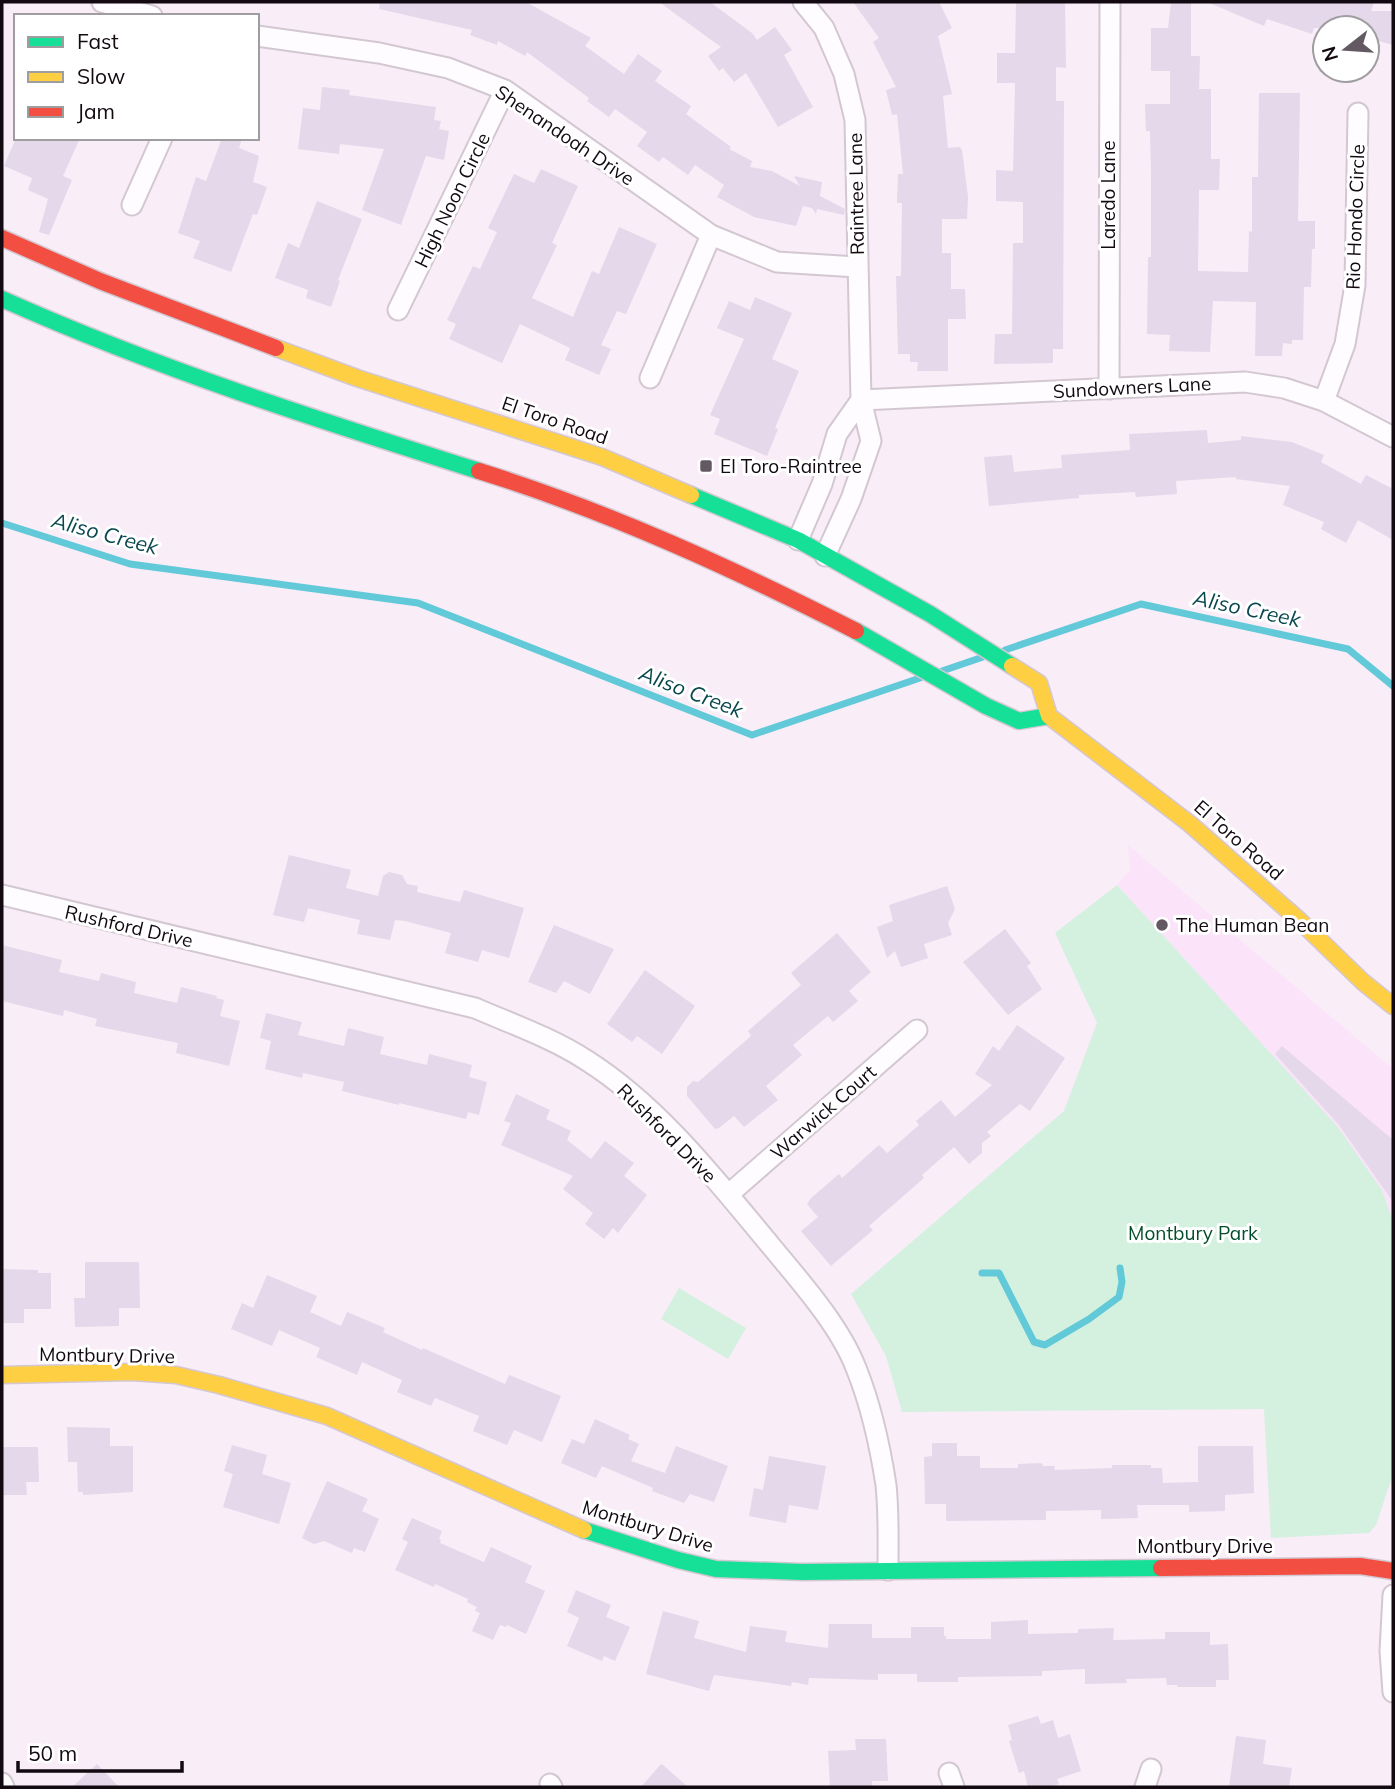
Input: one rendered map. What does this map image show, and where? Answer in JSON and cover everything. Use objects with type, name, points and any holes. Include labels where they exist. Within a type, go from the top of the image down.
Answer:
[{"type":"main road","name":"El Toro Road","points":[[2,238],[100,281],[357,378],[602,457],[798,540],[930,614],[1039,683],[1049,716],[1190,824],[1300,921],[1363,982],[1393,1006]]},
{"type":"main road","points":[[2,299],[65,327],[208,380],[343,428],[494,475],[627,524],[759,582],[874,641],[986,706],[1019,721],[1049,716]]},
{"type":"main road","name":"Montbury Drive","points":[[2,1375],[132,1372],[176,1375],[273,1399],[327,1416],[584,1530],[678,1560],[716,1569],[759,1572],[1360,1566],[1393,1571]]},
{"type":"street","points":[[102,2],[145,14]]},
{"type":"street","name":"Raintree Lane","points":[[803,2],[824,28],[844,74],[855,120],[861,400],[871,441],[825,556]]},
{"type":"street","name":"Laredo Lane","points":[[1109,389],[1110,2]]},
{"type":"street","name":"Shenandoah Drive","points":[[259,36],[379,53],[448,68],[505,90],[711,235],[776,262],[857,267]]},
{"type":"street","name":"High Noon Circle","points":[[398,310],[505,90]]},
{"type":"street","name":"Rio Hondo Circle","points":[[1324,401],[1345,344],[1355,285],[1358,113]]},
{"type":"street","points":[[132,205],[161,140]]},
{"type":"street","points":[[650,378],[711,235]]},
{"type":"street","name":"Sundowners Lane","points":[[861,400],[1245,382],[1284,388],[1324,401],[1393,437]]},
{"type":"street","points":[[798,540],[837,434],[861,400]]},
{"type":"street","points":[[828,463],[859,475]]},
{"type":"street","name":"Rushford Drive","points":[[2,895],[475,1008],[532,1032],[584,1059],[632,1093],[729,1195],[799,1279],[855,1364],[870,1405],[886,1486],[888,1570]]},
{"type":"street","name":"Warwick Court","points":[[729,1195],[917,1030]]},
{"type":"street","points":[[1393,1595],[1390,1651],[1393,1692]]},
{"type":"shaded area","points":[[1128,845],[1393,1069],[1393,1221],[1382,1190],[1337,1126],[1117,885],[1130,870]]},
{"type":"green space","name":"Montbury Park","points":[[1117,885],[1337,1126],[1382,1190],[1393,1221],[1393,1474],[1376,1525],[1369,1533],[1271,1538],[1264,1409],[902,1412],[886,1356],[851,1294],[1064,1111],[1097,1023],[1055,933]]},
{"type":"green space","points":[[679,1288],[746,1328],[728,1359],[661,1319]]},
{"type":"building","points":[[380,2],[526,2],[591,38],[585,46],[624,74],[638,54],[662,71],[655,81],[691,106],[686,114],[731,147],[729,149],[752,161],[750,167],[772,171],[800,186],[794,176],[822,182],[820,196],[845,209],[844,215],[817,209],[816,214],[812,208],[803,206],[796,226],[754,217],[717,197],[724,185],[695,165],[688,175],[663,157],[659,162],[637,146],[647,132],[615,109],[609,117],[587,101],[589,98],[527,52],[525,56],[498,41],[497,45],[470,35],[472,30],[379,9]]},
{"type":"building","points":[[659,2],[710,2],[752,33],[757,40],[775,27],[792,50],[784,55],[813,107],[778,127],[746,73],[734,82],[723,68],[719,71],[708,56],[721,47]]},
{"type":"building","points":[[853,2],[939,2],[952,28],[938,36],[952,94],[943,96],[948,148],[960,147],[962,150],[968,197],[967,219],[942,219],[942,253],[951,253],[951,289],[965,289],[966,319],[948,319],[948,371],[917,371],[918,362],[910,362],[910,354],[898,354],[896,276],[901,276],[902,203],[897,203],[898,174],[903,174],[897,114],[892,115],[886,90],[896,87],[873,42],[879,38]]},
{"type":"building","points":[[1016,2],[1065,2],[1066,68],[1056,67],[1056,101],[1064,101],[1063,349],[1053,349],[1053,363],[994,364],[995,334],[1012,334],[1013,243],[1023,243],[1023,202],[996,201],[996,170],[1013,171],[1015,83],[997,83],[997,53],[1015,53]]},
{"type":"building","points":[[1171,2],[1191,2],[1191,56],[1200,56],[1199,89],[1211,89],[1211,159],[1220,159],[1219,190],[1199,190],[1198,271],[1248,272],[1249,231],[1252,232],[1252,177],[1258,177],[1259,93],[1300,93],[1298,221],[1315,221],[1315,249],[1312,249],[1311,287],[1304,287],[1303,340],[1292,340],[1292,344],[1283,343],[1282,356],[1255,356],[1256,302],[1213,301],[1210,352],[1169,351],[1170,335],[1147,334],[1151,173],[1150,131],[1146,131],[1145,104],[1170,104],[1170,71],[1151,71],[1151,28],[1168,28]]},
{"type":"building","points":[[1207,2],[1374,2],[1371,11],[1393,11],[1393,45],[1381,42],[1381,14],[1311,14],[1311,34],[1267,19],[1264,26]]},
{"type":"building","points":[[322,87],[350,90],[349,95],[436,107],[434,120],[441,121],[439,129],[449,131],[444,160],[426,156],[401,225],[362,210],[384,149],[340,144],[339,154],[298,149],[303,108],[320,110]]},
{"type":"building","points":[[15,140],[79,140],[63,176],[72,180],[49,235],[39,232],[48,199],[28,190],[32,178],[4,166]]},
{"type":"building","points":[[221,140],[241,140],[239,148],[259,156],[253,182],[267,187],[257,215],[253,214],[231,272],[193,258],[200,241],[178,233],[196,177],[206,181]]},
{"type":"building","points":[[541,169],[578,186],[552,243],[557,245],[532,298],[573,317],[592,271],[599,274],[619,227],[657,244],[626,314],[617,311],[601,345],[611,349],[599,375],[565,360],[570,348],[520,324],[502,363],[449,339],[456,324],[447,320],[473,266],[480,269],[497,232],[488,228],[514,174],[534,183]]},
{"type":"building","points":[[317,201],[362,219],[338,280],[340,281],[331,307],[306,298],[308,290],[275,278],[288,243],[299,248]]},
{"type":"building","points":[[755,297],[792,313],[772,359],[799,371],[775,428],[778,429],[767,456],[714,434],[720,419],[710,415],[744,339],[717,328],[729,301],[750,310]]},
{"type":"building","points":[[1207,430],[1208,443],[1241,440],[1241,436],[1292,442],[1324,455],[1321,462],[1361,484],[1366,475],[1393,489],[1393,540],[1358,520],[1346,543],[1321,529],[1324,522],[1283,505],[1290,486],[1236,477],[1176,481],[1177,494],[1136,497],[1135,492],[1079,495],[1079,498],[989,506],[984,457],[1012,455],[1014,472],[1062,468],[1061,455],[1130,450],[1129,434]]},
{"type":"building","points":[[289,855],[351,870],[346,888],[378,896],[383,876],[389,872],[402,875],[407,884],[418,886],[417,892],[460,902],[464,890],[524,908],[509,958],[482,950],[478,962],[445,953],[451,933],[405,921],[395,920],[390,940],[357,934],[360,920],[308,908],[304,922],[273,915]]},
{"type":"building","points":[[947,886],[955,909],[948,923],[952,935],[924,944],[928,958],[901,967],[895,951],[887,958],[877,927],[893,921],[889,905]]},
{"type":"building","points":[[554,925],[614,949],[590,994],[564,981],[556,993],[528,982]]},
{"type":"building","points":[[1005,929],[1031,963],[1027,966],[1042,989],[1008,1015],[963,962]]},
{"type":"building","points":[[837,933],[871,972],[849,991],[858,1001],[833,1022],[828,1016],[793,1045],[802,1055],[766,1086],[778,1100],[744,1127],[734,1116],[715,1129],[687,1096],[687,1087],[693,1081],[698,1082],[751,1036],[748,1031],[801,985],[791,973]]},
{"type":"building","points":[[2,945],[62,960],[59,972],[99,981],[101,973],[136,982],[134,993],[177,1003],[181,987],[217,996],[216,998],[224,1000],[220,1016],[240,1021],[229,1066],[176,1053],[178,1043],[95,1026],[97,1019],[64,1010],[63,1016],[2,1001]]},
{"type":"building","points":[[645,970],[695,1006],[662,1054],[637,1036],[632,1042],[607,1024]]},
{"type":"building","points":[[266,1013],[302,1022],[298,1035],[344,1046],[348,1028],[384,1037],[380,1054],[427,1065],[429,1054],[472,1065],[469,1077],[487,1082],[479,1115],[468,1112],[466,1119],[399,1105],[342,1091],[344,1082],[303,1073],[302,1078],[265,1069],[271,1041],[260,1038]]},
{"type":"building","points":[[1017,1025],[1065,1058],[1030,1111],[1020,1104],[987,1132],[991,1136],[982,1143],[982,1153],[969,1164],[954,1147],[922,1175],[924,1178],[869,1226],[873,1230],[831,1266],[801,1231],[818,1217],[807,1204],[811,1198],[839,1174],[842,1178],[879,1145],[887,1153],[919,1125],[916,1121],[941,1100],[955,1117],[992,1085],[975,1074],[993,1046],[999,1051]]},
{"type":"building","points":[[1282,1046],[1393,1140],[1393,1202],[1339,1125],[1275,1054]]},
{"type":"building","points":[[516,1094],[550,1110],[546,1119],[571,1131],[567,1140],[591,1159],[605,1141],[634,1163],[624,1176],[647,1195],[618,1233],[613,1228],[604,1239],[585,1224],[593,1213],[563,1189],[573,1176],[501,1145],[511,1123],[504,1121]]},
{"type":"building","points":[[85,1262],[139,1262],[140,1308],[119,1308],[119,1326],[75,1327],[74,1298],[85,1298]]},
{"type":"building","points":[[2,1269],[51,1273],[51,1309],[24,1309],[24,1323],[2,1323]]},
{"type":"building","points":[[267,1275],[317,1296],[310,1312],[341,1326],[347,1312],[385,1328],[383,1332],[422,1350],[423,1348],[505,1384],[509,1375],[561,1396],[542,1442],[514,1430],[507,1445],[473,1431],[479,1416],[435,1398],[431,1406],[397,1392],[402,1380],[362,1362],[357,1375],[316,1357],[320,1348],[279,1330],[272,1346],[231,1329],[242,1303],[253,1308]]},
{"type":"building","points":[[595,1419],[630,1435],[628,1439],[639,1444],[631,1461],[665,1473],[676,1446],[728,1466],[714,1502],[690,1494],[684,1503],[652,1491],[653,1488],[602,1466],[596,1478],[561,1463],[572,1439],[584,1444]]},
{"type":"building","points":[[67,1427],[110,1428],[110,1446],[133,1446],[133,1492],[83,1495],[83,1492],[78,1492],[77,1462],[68,1462]]},
{"type":"building","points":[[932,1443],[957,1443],[957,1456],[980,1456],[980,1468],[1018,1468],[1018,1464],[1041,1463],[1043,1466],[1055,1466],[1054,1470],[1151,1465],[1151,1468],[1162,1468],[1163,1483],[1198,1482],[1198,1446],[1253,1446],[1254,1493],[1225,1495],[1225,1511],[1189,1512],[1189,1505],[1137,1505],[1138,1518],[1101,1519],[1101,1510],[1046,1511],[1046,1520],[946,1521],[946,1504],[925,1504],[924,1457],[932,1456]]},
{"type":"building","points":[[232,1445],[267,1455],[262,1474],[291,1483],[279,1524],[223,1507],[233,1474],[224,1471]]},
{"type":"building","points":[[2,1447],[38,1447],[39,1482],[26,1482],[27,1495],[2,1495]]},
{"type":"building","points":[[769,1456],[826,1466],[818,1510],[789,1505],[786,1523],[749,1516],[754,1488],[763,1490]]},
{"type":"building","points":[[327,1481],[368,1499],[362,1511],[379,1519],[365,1552],[354,1548],[352,1553],[324,1541],[314,1544],[302,1538]]},
{"type":"building","points":[[412,1518],[442,1531],[440,1543],[484,1562],[491,1547],[532,1566],[525,1582],[545,1591],[526,1634],[507,1625],[500,1625],[493,1640],[472,1631],[480,1613],[475,1611],[477,1607],[467,1602],[468,1599],[395,1570],[408,1542],[402,1539]]},
{"type":"building","points":[[576,1590],[611,1605],[606,1617],[630,1627],[615,1661],[604,1656],[602,1661],[567,1646],[579,1618],[567,1612]]},
{"type":"building","points":[[663,1611],[699,1621],[694,1638],[746,1652],[750,1626],[787,1631],[785,1642],[828,1648],[829,1624],[872,1624],[872,1638],[911,1638],[911,1627],[944,1627],[946,1639],[991,1639],[991,1622],[1028,1620],[1028,1634],[1078,1633],[1078,1629],[1114,1628],[1113,1640],[1165,1639],[1165,1632],[1210,1632],[1210,1645],[1228,1644],[1229,1680],[1216,1680],[1216,1687],[1177,1687],[1178,1685],[1167,1685],[1166,1678],[1126,1679],[1127,1683],[1085,1684],[1085,1669],[1042,1671],[1042,1676],[958,1677],[958,1682],[917,1682],[917,1674],[878,1674],[878,1680],[809,1678],[808,1685],[792,1682],[791,1686],[714,1675],[709,1691],[646,1674]]},
{"type":"building","points":[[1038,1716],[1041,1724],[1053,1720],[1058,1738],[1070,1734],[1081,1771],[1057,1779],[1059,1784],[1049,1787],[1028,1787],[1024,1771],[1019,1773],[1009,1741],[1012,1740],[1008,1725]]},
{"type":"building","points":[[1236,1736],[1266,1740],[1263,1764],[1292,1768],[1289,1787],[1229,1787]]},
{"type":"building","points":[[855,1739],[886,1739],[888,1781],[872,1781],[872,1787],[830,1787],[828,1751],[856,1750]]},
{"type":"building","points":[[97,1764],[119,1787],[72,1787]]},
{"type":"building","points":[[661,1764],[663,1765],[688,1787],[641,1787]]},
{"type":"waterway","name":"Aliso Creek","points":[[2,523],[130,564],[418,603],[752,735],[920,678]]},
{"type":"waterway","name":"Aliso Creek","points":[[1005,650],[1141,604],[1348,649],[1393,686]]},
{"type":"waterway","name":"Aliso Creek","points":[[942,671],[983,657]]},
{"type":"waterway","points":[[982,1273],[999,1273],[1034,1342],[1045,1345],[1089,1319],[1119,1297],[1122,1282],[1120,1268]]},
{"type":"traffic: fast","points":[[2,299],[178,370],[479,471]]},
{"type":"traffic: fast","points":[[691,495],[798,540],[930,614],[1012,666]]},
{"type":"traffic: fast","points":[[856,631],[986,706],[1019,721],[1049,716]]},
{"type":"traffic: fast","points":[[584,1530],[678,1560],[716,1569],[802,1572],[1161,1568]]},
{"type":"traffic: slow","points":[[276,348],[357,378],[602,457],[691,495]]},
{"type":"traffic: slow","points":[[1012,666],[1039,683],[1049,716],[1190,824],[1300,921],[1363,982],[1393,1006]]},
{"type":"traffic: slow","points":[[2,1375],[132,1372],[176,1375],[219,1385],[327,1416],[584,1530]]},
{"type":"traffic: jam","points":[[2,238],[100,281],[276,348]]},
{"type":"traffic: jam","points":[[479,471],[624,523],[856,631]]},
{"type":"traffic: jam","points":[[1161,1568],[1360,1566],[1393,1571]]},
{"type":"place","name":"El Toro-Raintree","points":[[706,466]]},
{"type":"place","name":"The Human Bean","points":[[1162,925]]}]
